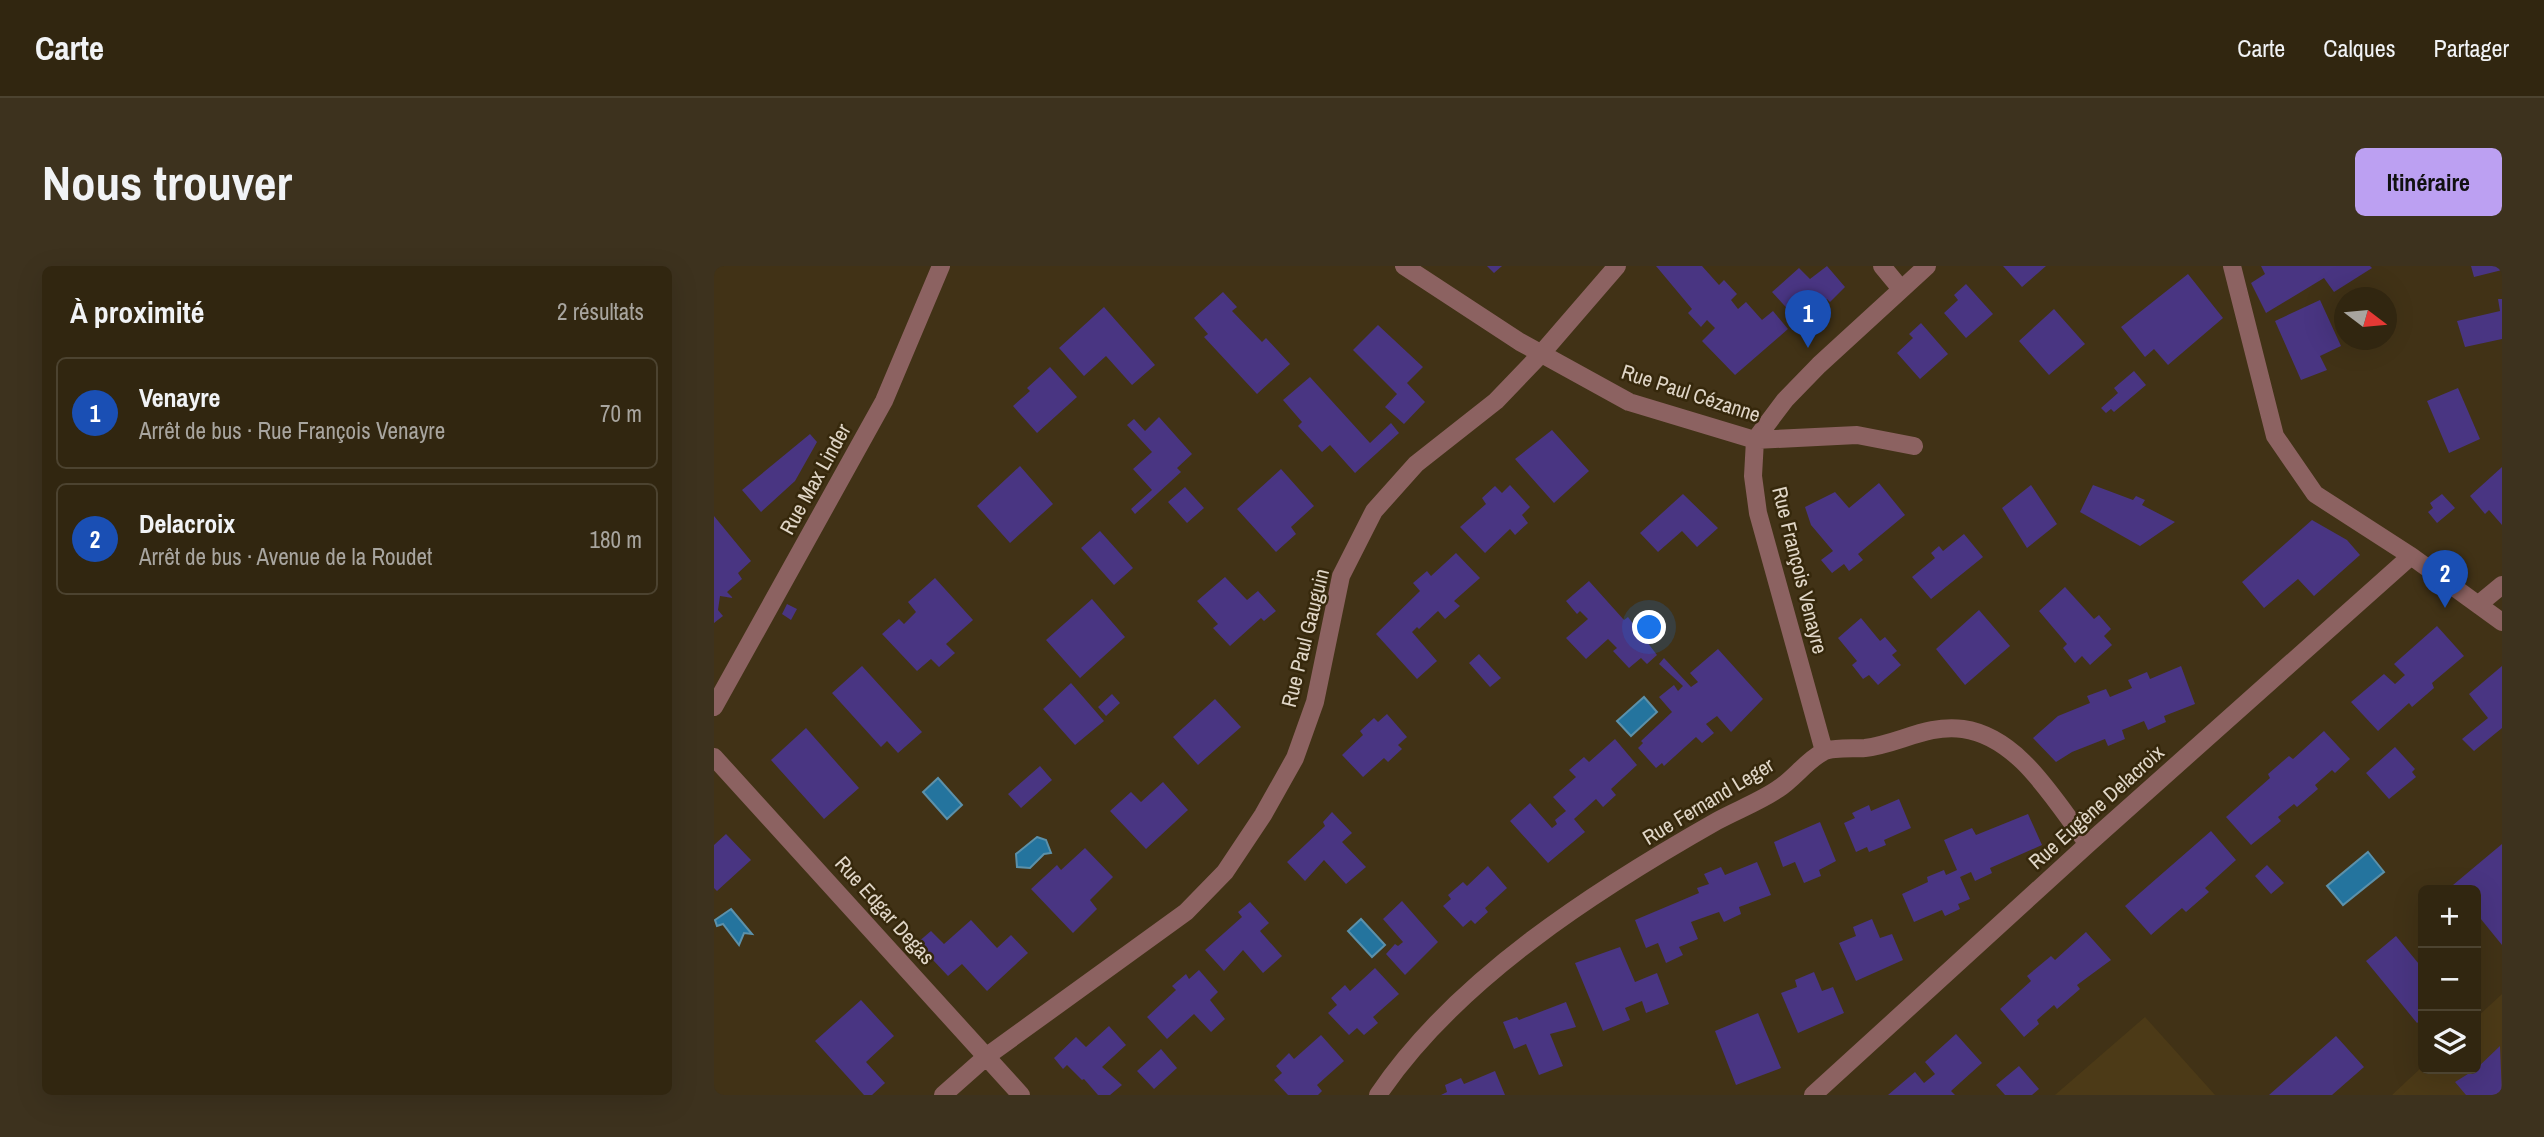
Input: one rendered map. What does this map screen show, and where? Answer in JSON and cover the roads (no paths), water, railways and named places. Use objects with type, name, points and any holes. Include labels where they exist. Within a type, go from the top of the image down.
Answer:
[{"type":"street","name":"Rue Max Linder","points":[[714,707],[884,401],[941,266]]},
{"type":"street","name":"Rue Paul Cézanne","points":[[1404,266],[1541,354],[1629,402],[1755,440],[1857,435],[1914,446]]},
{"type":"street","name":"Rue Paul Gauguin","points":[[943,1095],[987,1056],[1186,912],[1225,872],[1264,815],[1295,758],[1315,702],[1341,576],[1374,511],[1416,464],[1496,401],[1541,354],[1617,266]]},
{"type":"street","points":[[1882,266],[1901,289]]},
{"type":"street","points":[[1755,440],[1794,391],[1927,266]]},
{"type":"street","points":[[2232,266],[2275,436],[2315,495],[2412,556],[2502,622]]},
{"type":"street","name":"Rue François Venayre","points":[[1755,440],[1753,476],[1758,513],[1825,751]]},
{"type":"street","name":"Rue Eugène Delacroix","points":[[1814,1095],[2088,844],[2412,556]]},
{"type":"street","points":[[2479,604],[2502,585]]},
{"type":"street","points":[[1825,751],[1868,748],[1929,729],[1963,729],[1996,740],[2020,759],[2088,844]]},
{"type":"street","name":"Rue Fernand Leger","points":[[1378,1095],[1390,1076],[1457,1003],[1546,930],[1637,870],[1779,789],[1825,751]]},
{"type":"street","name":"Rue Edgar Degas","points":[[714,757],[1021,1095]]},
{"type":"water","points":[[1644,697],[1657,712],[1631,736],[1617,721]]},
{"type":"water","points":[[938,778],[962,805],[947,819],[923,792]]},
{"type":"water","points":[[1037,837],[1046,840],[1051,853],[1044,854],[1030,868],[1017,867],[1016,854]]},
{"type":"water","points":[[2368,852],[2384,872],[2343,905],[2327,886]]},
{"type":"water","points":[[731,909],[752,934],[744,933],[739,945],[723,924],[717,926],[715,920]]},
{"type":"water","points":[[1361,919],[1385,945],[1372,957],[1348,931]]},
{"type":"place","name":"Venayre","points":[[1808,348]]},
{"type":"place","name":"Delacroix","points":[[2445,608]]}]
